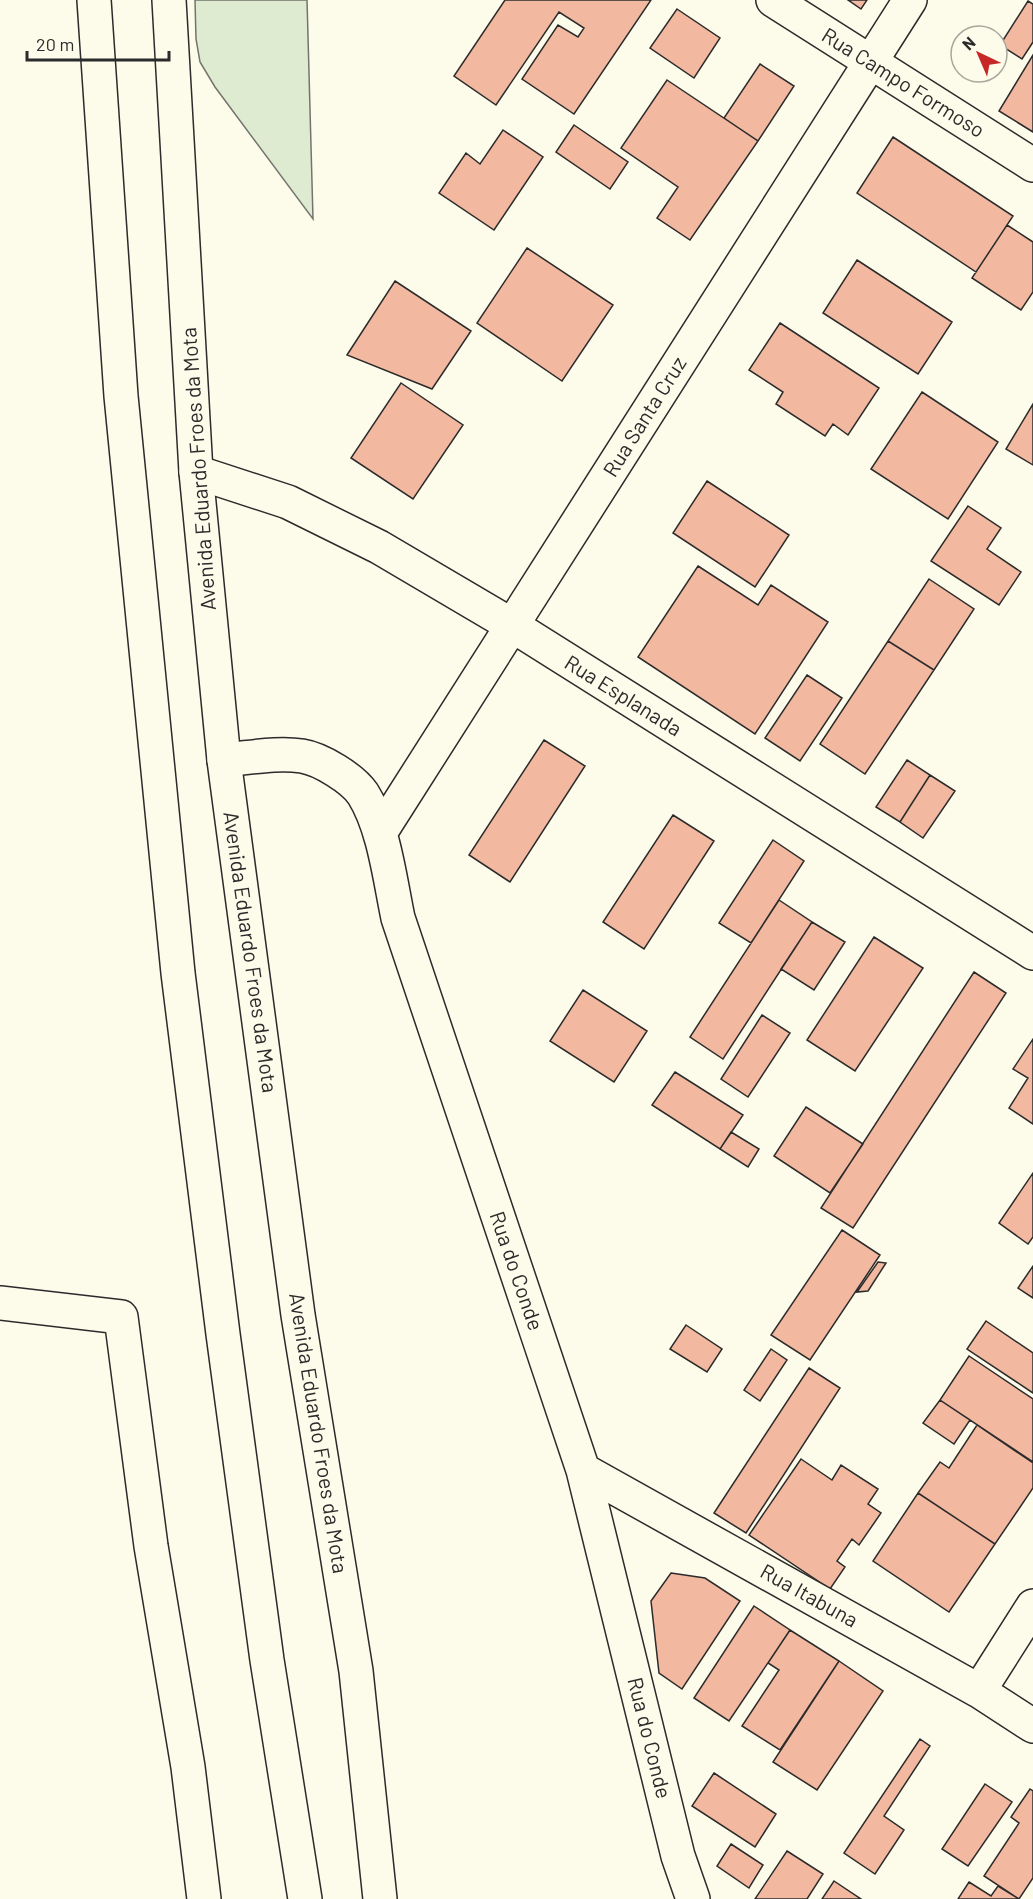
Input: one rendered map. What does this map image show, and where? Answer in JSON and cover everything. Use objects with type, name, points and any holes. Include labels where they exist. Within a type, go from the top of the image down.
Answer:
[{"type":"main road","points":[[94,0],[121,396],[178,973],[222,1334],[267,1660],[305,1899]]},
{"type":"main road","name":"Avenida Eduardo Froes da Mota","points":[[169,0],[196,472],[224,760],[298,1315],[356,1671],[380,1899]]},
{"type":"main road","name":"Rua Campo Formoso","points":[[773,0],[1033,165]]},
{"type":"main road","name":"Rua Santa Cruz","points":[[380,833],[910,0]]},
{"type":"main road","name":"Rua Esplanada","points":[[196,472],[288,501],[379,547],[513,627],[1033,953]]},
{"type":"main road","name":"Rua do Conde","points":[[224,760],[264,756],[303,756],[333,767],[363,793],[380,833],[402,929],[583,1470],[678,1856],[693,1899]]},
{"type":"main road","points":[[0,1303],[121,1317],[151,1546],[188,1767],[204,1899]]},
{"type":"main road","name":"Rua Itabuna","points":[[583,1470],[980,1691],[1033,1725]]},
{"type":"main road","points":[[980,1691],[1033,1606]]},
{"type":"green space","points":[[195,0],[307,0],[313,219],[215,87],[200,62],[196,39]]},
{"type":"building","points":[[505,0],[651,0],[574,114],[522,79],[558,25],[578,37],[584,28],[559,12],[496,105],[454,76]]},
{"type":"building","points":[[848,0],[867,0],[861,9]]},
{"type":"building","points":[[1028,1],[1033,4],[1033,42],[1022,59],[1009,51],[1009,31]]},
{"type":"building","points":[[677,9],[720,38],[694,78],[650,48]]},
{"type":"building","points":[[1033,55],[1033,132],[999,111]]},
{"type":"building","points":[[760,64],[794,86],[758,141],[724,118]]},
{"type":"building","points":[[667,80],[758,141],[690,240],[657,218],[678,187],[621,148]]},
{"type":"building","points":[[574,125],[628,162],[610,189],[556,152]]},
{"type":"building","points":[[503,130],[543,157],[494,230],[439,193],[466,153],[480,164]]},
{"type":"building","points":[[893,137],[1013,216],[976,272],[857,193]]},
{"type":"building","points":[[1007,225],[1033,242],[1033,292],[1021,310],[972,278]]},
{"type":"building","points":[[527,248],[613,305],[562,381],[477,323]]},
{"type":"building","points":[[857,260],[952,322],[918,374],[823,313]]},
{"type":"building","points":[[395,281],[471,331],[432,389],[347,355]]},
{"type":"building","points":[[780,323],[879,388],[848,435],[833,424],[825,436],[776,404],[783,392],[749,370]]},
{"type":"building","points":[[401,383],[463,425],[413,499],[351,458]]},
{"type":"building","points":[[922,392],[998,442],[948,519],[871,469]]},
{"type":"building","points":[[1033,404],[1033,465],[1006,449]]},
{"type":"building","points":[[707,481],[789,535],[755,587],[673,533]]},
{"type":"building","points":[[968,506],[1001,528],[987,549],[1021,572],[999,605],[931,561]]},
{"type":"building","points":[[698,566],[758,605],[771,585],[828,622],[755,734],[638,657]]},
{"type":"building","points":[[929,579],[974,609],[934,670],[888,641]]},
{"type":"building","points":[[888,641],[934,670],[865,774],[820,744]]},
{"type":"building","points":[[807,675],[842,698],[800,761],[765,738]]},
{"type":"building","points":[[544,740],[585,766],[510,882],[469,855]]},
{"type":"building","points":[[907,760],[930,775],[900,822],[876,807]]},
{"type":"building","points":[[930,775],[955,791],[923,838],[900,822]]},
{"type":"building","points":[[673,815],[714,841],[644,949],[603,922]]},
{"type":"building","points":[[773,840],[804,861],[751,943],[719,923]]},
{"type":"building","points":[[779,900],[812,922],[723,1059],[690,1037]]},
{"type":"building","points":[[812,922],[845,942],[814,990],[781,969]]},
{"type":"building","points":[[874,937],[923,968],[855,1071],[807,1040]]},
{"type":"building","points":[[974,972],[1006,993],[853,1228],[821,1208]]},
{"type":"building","points":[[583,990],[647,1031],[614,1082],[550,1041]]},
{"type":"building","points":[[762,1015],[790,1033],[748,1097],[721,1079]]},
{"type":"building","points":[[1033,1039],[1033,1124],[1009,1108],[1028,1078],[1013,1069]]},
{"type":"building","points":[[675,1072],[743,1115],[720,1149],[652,1105]]},
{"type":"building","points":[[806,1107],[863,1144],[830,1193],[774,1156]]},
{"type":"building","points":[[731,1132],[759,1149],[748,1167],[720,1149]]},
{"type":"building","points":[[1033,1173],[1033,1237],[1028,1244],[999,1223]]},
{"type":"building","points":[[842,1230],[880,1255],[810,1360],[771,1335]]},
{"type":"building","points":[[878,1262],[886,1263],[868,1291],[857,1292]]},
{"type":"building","points":[[1033,1266],[1033,1298],[1018,1288]]},
{"type":"building","points":[[986,1321],[1033,1353],[1033,1393],[967,1349]]},
{"type":"building","points":[[686,1325],[722,1349],[707,1372],[670,1349]]},
{"type":"building","points":[[771,1349],[787,1360],[760,1401],[744,1390]]},
{"type":"building","points":[[969,1356],[1033,1399],[1033,1462],[940,1400]]},
{"type":"building","points":[[809,1368],[840,1388],[746,1533],[714,1513]]},
{"type":"building","points":[[940,1400],[970,1420],[954,1444],[923,1423]]},
{"type":"building","points":[[977,1425],[1033,1463],[1033,1488],[995,1544],[918,1493],[940,1462],[949,1468]]},
{"type":"building","points":[[801,1459],[832,1480],[841,1465],[878,1489],[868,1504],[881,1513],[859,1545],[852,1539],[837,1561],[845,1567],[830,1589],[749,1535]]},
{"type":"building","points":[[918,1493],[995,1544],[949,1612],[873,1561]]},
{"type":"building","points":[[671,1573],[705,1578],[740,1601],[682,1689],[659,1673],[651,1601]]},
{"type":"building","points":[[754,1606],[790,1630],[729,1721],[694,1698]]},
{"type":"building","points":[[790,1630],[839,1661],[780,1750],[742,1726],[779,1670],[768,1663]]},
{"type":"building","points":[[839,1661],[883,1691],[817,1790],[773,1762]]},
{"type":"building","points":[[920,1739],[930,1746],[884,1816],[904,1830],[875,1874],[844,1853]]},
{"type":"building","points":[[714,1773],[776,1814],[755,1847],[692,1806]]},
{"type":"building","points":[[985,1784],[1012,1802],[968,1866],[942,1849]]},
{"type":"building","points":[[1030,1789],[1033,1791],[1033,1878],[1019,1899],[984,1876],[1019,1823],[1011,1817]]},
{"type":"building","points":[[731,1844],[763,1865],[749,1888],[717,1866]]},
{"type":"building","points":[[787,1851],[823,1874],[807,1899],[755,1899]]},
{"type":"building","points":[[834,1881],[861,1899],[822,1899]]},
{"type":"building","points":[[969,1882],[991,1896],[998,1886],[1019,1899],[958,1899]]}]
